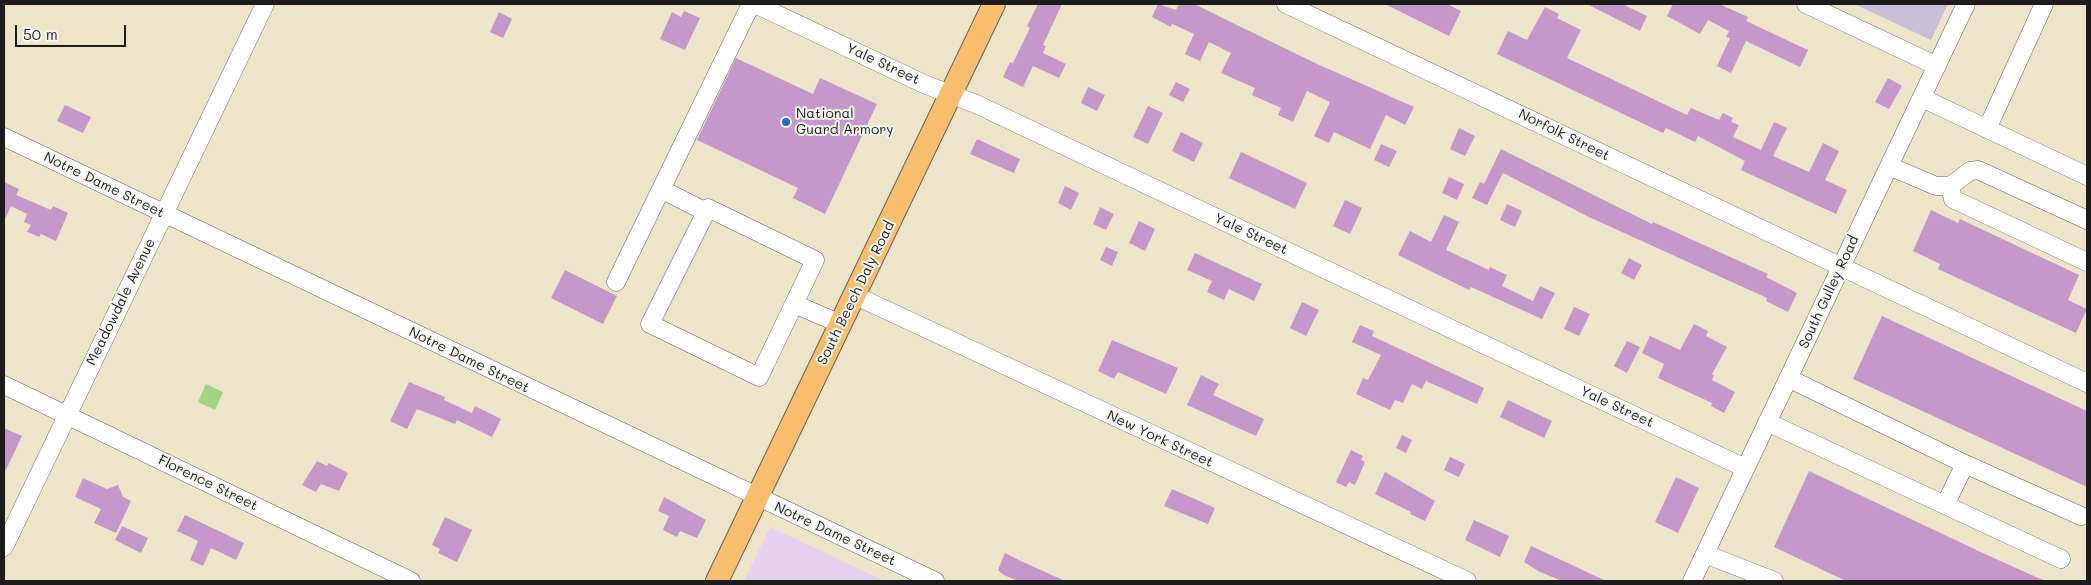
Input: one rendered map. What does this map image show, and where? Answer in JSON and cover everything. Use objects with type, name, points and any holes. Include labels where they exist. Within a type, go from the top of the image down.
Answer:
[{"type":"main road","name":"South Beech Daly Road","points":[[717,581],[994,4]]},
{"type":"street","name":"Meadowdale Avenue","points":[[4,546],[265,4]]},
{"type":"street","name":"Yale Street","points":[[753,4],[950,95],[985,108],[1746,468]]},
{"type":"street","points":[[616,282],[753,4]]},
{"type":"street","name":"Norfolk Street","points":[[1286,4],[2087,382]]},
{"type":"street","points":[[1806,4],[1937,66]]},
{"type":"street","name":"South Gulley Road","points":[[1692,581],[1966,4]]},
{"type":"street","points":[[1988,129],[2044,4]]},
{"type":"street","points":[[1922,98],[2087,176]]},
{"type":"street","name":"Notre Dame Street","points":[[4,137],[757,498],[935,581]]},
{"type":"street","points":[[1889,166],[1936,186],[1950,186],[1970,171],[1978,170],[2087,220]]},
{"type":"street","points":[[1950,186],[1953,200],[2087,262]]},
{"type":"street","points":[[661,189],[706,212]]},
{"type":"street","points":[[708,208],[815,260],[794,304],[759,377],[650,324],[708,208]]},
{"type":"street","name":"New York Street","points":[[854,295],[1467,581]]},
{"type":"street","points":[[794,304],[841,324]]},
{"type":"street","points":[[1788,378],[1965,464],[2081,516]]},
{"type":"street","name":"Florence Street","points":[[4,385],[411,581]]},
{"type":"street","points":[[1768,422],[2061,559]]},
{"type":"street","points":[[1945,505],[1965,464]]},
{"type":"street","points":[[1705,554],[1774,581]]},
{"type":"shaded area","points":[[1854,4],[1948,4],[1931,40]]},
{"type":"shaded area","points":[[770,527],[885,581],[744,581]]},
{"type":"green space","points":[[206,384],[223,392],[215,410],[198,402]]},
{"type":"building","points":[[1038,4],[1062,4],[1043,45],[1046,46],[1043,53],[1066,64],[1059,78],[1033,66],[1023,87],[1003,77],[1010,62],[1013,63],[1030,28],[1027,26]]},
{"type":"building","points":[[1158,4],[1176,10],[1179,4],[1194,4],[1315,63],[1414,107],[1405,125],[1386,115],[1370,149],[1334,132],[1329,143],[1314,136],[1330,102],[1307,91],[1293,122],[1278,115],[1281,108],[1252,95],[1255,88],[1221,73],[1231,53],[1209,42],[1200,61],[1185,54],[1194,34],[1172,24],[1171,27],[1152,17]]},
{"type":"building","points":[[1385,4],[1447,4],[1461,11],[1449,36]]},
{"type":"building","points":[[1587,4],[1622,4],[1647,16],[1640,31]]},
{"type":"building","points":[[1673,4],[1719,4],[1748,17],[1746,21],[1808,50],[1800,67],[1746,41],[1731,73],[1717,66],[1730,38],[1726,37],[1729,31],[1708,20],[1700,34],[1667,16]]},
{"type":"building","points":[[1545,7],[1559,14],[1557,18],[1581,30],[1567,58],[1687,115],[1691,108],[1719,120],[1723,113],[1733,118],[1731,122],[1739,125],[1733,137],[1761,150],[1774,122],[1787,128],[1773,156],[1809,172],[1823,143],[1839,151],[1825,180],[1847,190],[1836,214],[1741,170],[1745,161],[1698,136],[1695,142],[1666,128],[1663,133],[1497,54],[1508,31],[1527,40]]},
{"type":"building","points":[[684,11],[700,18],[685,50],[660,39],[672,12],[681,17]]},
{"type":"building","points":[[499,12],[512,19],[503,38],[490,32]]},
{"type":"building","name":"National Guard Armory","points":[[736,58],[813,94],[820,78],[877,104],[825,214],[793,198],[798,188],[697,140]]},
{"type":"building","points":[[1888,78],[1902,86],[1889,109],[1875,102]]},
{"type":"building","points":[[1176,82],[1190,89],[1183,102],[1169,95]]},
{"type":"building","points":[[1088,87],[1105,95],[1097,111],[1081,103]]},
{"type":"building","points":[[65,105],[91,117],[83,133],[57,121]]},
{"type":"building","points":[[1148,106],[1163,113],[1148,144],[1133,137]]},
{"type":"building","points":[[1459,128],[1475,136],[1465,156],[1450,149]]},
{"type":"building","points":[[1181,132],[1203,143],[1194,162],[1172,151]]},
{"type":"building","points":[[977,139],[1020,159],[1014,173],[970,154]]},
{"type":"building","points":[[1381,144],[1397,151],[1389,167],[1374,160]]},
{"type":"building","points":[[1501,149],[1652,224],[1653,222],[1768,274],[1766,277],[1797,293],[1788,312],[1766,301],[1767,298],[1589,217],[1503,173],[1487,205],[1472,198],[1480,182],[1484,184]]},
{"type":"building","points":[[1241,152],[1307,183],[1295,209],[1229,178]]},
{"type":"building","points":[[1449,177],[1464,184],[1457,200],[1442,193]]},
{"type":"building","points":[[4,182],[19,189],[16,195],[51,210],[53,206],[68,213],[56,241],[41,234],[39,237],[27,232],[31,225],[24,222],[27,214],[11,206],[4,221]]},
{"type":"building","points":[[1065,186],[1079,193],[1071,210],[1058,203]]},
{"type":"building","points":[[1345,200],[1362,208],[1350,234],[1333,226]]},
{"type":"building","points":[[1507,204],[1522,211],[1515,227],[1500,220]]},
{"type":"building","points":[[1100,207],[1114,214],[1106,230],[1093,224]]},
{"type":"building","points":[[1931,210],[1958,223],[1960,219],[2079,275],[2068,300],[2087,309],[2076,333],[1938,269],[1940,264],[1913,251]]},
{"type":"building","points":[[1444,215],[1459,222],[1446,250],[1489,270],[1490,267],[1507,275],[1502,286],[1533,301],[1540,286],[1555,293],[1542,319],[1471,287],[1469,290],[1398,255],[1410,231],[1431,242]]},
{"type":"building","points":[[1139,221],[1155,229],[1145,251],[1129,243]]},
{"type":"building","points":[[1106,247],[1118,252],[1112,266],[1100,260]]},
{"type":"building","points":[[1195,253],[1262,284],[1254,301],[1229,289],[1224,300],[1207,292],[1212,281],[1187,270]]},
{"type":"building","points":[[1629,258],[1642,265],[1634,280],[1621,273]]},
{"type":"building","points":[[565,270],[617,296],[603,324],[551,298]]},
{"type":"building","points":[[1302,302],[1319,310],[1306,336],[1290,328]]},
{"type":"building","points":[[1574,307],[1590,314],[1579,336],[1564,329]]},
{"type":"building","points":[[1882,316],[2087,411],[2087,487],[1853,379]]},
{"type":"building","points":[[1694,324],[1708,331],[1706,336],[1727,347],[1712,374],[1714,375],[1712,380],[1735,392],[1724,413],[1711,406],[1712,403],[1658,378],[1664,364],[1642,353],[1650,336],[1680,350]]},
{"type":"building","points":[[1360,325],[1374,331],[1372,336],[1484,388],[1477,404],[1426,381],[1422,389],[1412,384],[1403,403],[1395,400],[1390,410],[1356,394],[1363,378],[1368,380],[1381,355],[1352,342]]},
{"type":"building","points":[[1112,340],[1178,368],[1166,394],[1118,372],[1114,379],[1098,371]]},
{"type":"building","points":[[1627,341],[1640,347],[1627,373],[1614,366]]},
{"type":"building","points":[[1201,375],[1219,384],[1213,395],[1264,419],[1256,436],[1187,405]]},
{"type":"building","points":[[409,382],[445,397],[444,400],[472,413],[475,406],[501,419],[492,437],[457,420],[455,424],[417,409],[407,429],[390,421]]},
{"type":"building","points":[[1508,400],[1552,421],[1544,438],[1500,417]]},
{"type":"building","points":[[4,428],[22,436],[4,474]]},
{"type":"building","points":[[1402,435],[1412,440],[1406,453],[1396,448]]},
{"type":"building","points":[[1351,450],[1363,456],[1361,460],[1365,462],[1355,485],[1349,482],[1346,487],[1336,482]]},
{"type":"building","points":[[1450,457],[1465,464],[1459,477],[1444,470]]},
{"type":"building","points":[[317,461],[327,466],[329,463],[348,473],[339,491],[321,484],[316,492],[302,485]]},
{"type":"building","points":[[1809,471],[2045,581],[1846,581],[1774,547]]},
{"type":"building","points":[[1385,472],[1435,501],[1425,521],[1375,494]]},
{"type":"building","points":[[1676,477],[1699,488],[1678,533],[1655,522]]},
{"type":"building","points":[[83,478],[107,489],[118,485],[123,497],[131,501],[116,533],[94,523],[101,509],[75,497]]},
{"type":"building","points":[[1172,489],[1215,508],[1208,524],[1164,506]]},
{"type":"building","points":[[664,497],[706,520],[697,538],[680,531],[677,537],[663,530],[669,516],[658,511]]},
{"type":"building","points":[[185,515],[244,543],[236,560],[211,548],[203,566],[190,560],[198,541],[177,531]]},
{"type":"building","points":[[445,517],[472,530],[457,562],[438,553],[440,549],[432,545]]},
{"type":"building","points":[[1474,520],[1509,536],[1500,557],[1465,540]]},
{"type":"building","points":[[122,526],[148,538],[141,553],[115,540]]},
{"type":"building","points":[[1531,546],[1606,581],[1562,581],[1540,572],[1524,562]]},
{"type":"building","points":[[1005,553],[1065,581],[1018,581],[1004,575],[998,570]]},
{"type":"place","name":"National Guard Armory","points":[[786,122]]}]
